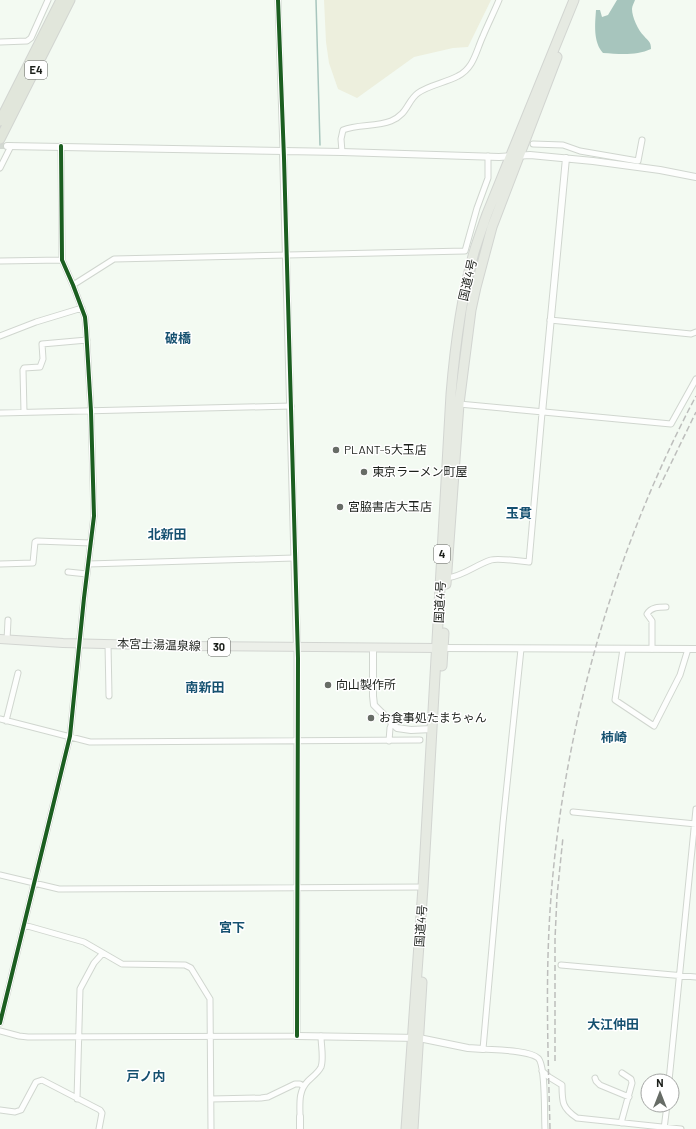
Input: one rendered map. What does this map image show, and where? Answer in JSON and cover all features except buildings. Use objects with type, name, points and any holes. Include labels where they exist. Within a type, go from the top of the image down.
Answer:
[{"type":"highway","name":"E4","points":[[0,121],[61,0]]},
{"type":"highway","name":"E4","points":[[6,144],[70,0]]},
{"type":"highway","name":"国道4号","points":[[413,1129],[416,1037],[432,729],[447,578],[459,404],[471,310],[481,265],[515,156],[574,0]]},
{"type":"highway","name":"国道4号","points":[[406,1129],[416,1037],[427,888],[441,648],[451,394],[457,335],[475,249],[487,214],[515,156],[579,0]]},
{"type":"main road","name":"本宮土湯温泉線","points":[[3,640],[187,646],[441,648]]},
{"type":"street","points":[[0,42],[26,41],[31,38],[48,0]]},
{"type":"street","points":[[278,0],[287,256],[297,648],[297,1036]]},
{"type":"street","points":[[342,152],[341,139],[343,130],[380,124],[392,120],[401,115],[418,92],[445,82],[464,72],[474,59],[499,0]]},
{"type":"street","points":[[533,144],[563,145],[573,149],[638,161],[642,140]]},
{"type":"street","points":[[0,168],[6,144],[515,156],[568,159],[660,170],[696,177]]},
{"type":"street","points":[[0,1023],[70,736],[94,516],[91,411],[86,328],[82,308],[62,260],[61,146]]},
{"type":"street","points":[[447,578],[465,573],[491,560],[529,562],[550,320],[568,159],[573,149]]},
{"type":"street","points":[[73,285],[114,259],[465,251],[477,208],[488,178],[488,156]]},
{"type":"street","points":[[0,261],[62,260]]},
{"type":"street","points":[[0,336],[36,322],[82,308]]},
{"type":"street","points":[[550,320],[691,334],[696,332]]},
{"type":"street","points":[[24,412],[23,370],[24,368],[40,367],[43,359],[42,344],[87,340]]},
{"type":"street","points":[[459,404],[671,424],[696,379]]},
{"type":"street","points":[[0,413],[291,406]]},
{"type":"street","points":[[0,564],[33,563],[35,542],[37,540],[91,543]]},
{"type":"street","points":[[88,564],[294,558]]},
{"type":"street","points":[[68,572],[87,574]]},
{"type":"street","points":[[652,649],[652,621],[648,614],[650,610],[656,607],[666,607]]},
{"type":"street","points":[[3,640],[8,620]]},
{"type":"street","points":[[108,644],[109,696]]},
{"type":"street","points":[[373,648],[374,705],[397,728],[402,730],[432,729]]},
{"type":"street","points":[[441,648],[696,649]]},
{"type":"street","points":[[483,1049],[503,823],[521,649]]},
{"type":"street","points":[[623,649],[615,700],[654,726],[680,675],[688,649]]},
{"type":"street","points":[[6,721],[18,673]]},
{"type":"street","points":[[0,719],[90,742],[298,742],[420,740]]},
{"type":"street","points":[[389,741],[392,723]]},
{"type":"street","points":[[670,1073],[696,809]]},
{"type":"street","points":[[573,812],[695,824]]},
{"type":"street","points":[[0,875],[59,888],[424,887]]},
{"type":"street","points":[[24,926],[84,942],[122,964],[185,965],[191,968],[210,999],[211,1129]]},
{"type":"street","points":[[77,1099],[80,989],[94,963],[103,953]]},
{"type":"street","points":[[561,965],[696,977]]},
{"type":"street","points":[[0,1031],[28,1037],[416,1037],[468,1048],[513,1051],[534,1055],[540,1060],[545,1129]]},
{"type":"street","points":[[300,1129],[300,1095],[303,1086],[317,1073],[321,1067],[322,1036]]},
{"type":"street","points":[[542,1071],[562,1085],[562,1101],[564,1108],[577,1118],[681,1129]]},
{"type":"street","points":[[621,1123],[629,1097],[632,1080],[622,1073]]},
{"type":"street","points":[[595,1078],[600,1085],[629,1097]]},
{"type":"street","points":[[0,1110],[15,1112],[21,1110],[36,1082],[39,1080],[46,1082],[101,1110],[102,1113],[99,1129]]},
{"type":"street","points":[[211,1099],[261,1098],[268,1097],[295,1084],[300,1084],[303,1086]]},
{"type":"street","points":[[664,1128],[665,1113]]},
{"type":"green space","points":[[324,0],[491,0],[468,47],[453,48],[414,57],[357,98],[338,89],[329,63],[326,42]]},
{"type":"water","points":[[617,0],[635,0],[632,9],[634,19],[650,43],[651,49],[633,54],[621,54],[603,53],[600,49],[595,33],[596,10],[600,10],[602,17],[608,15]]},
{"type":"waterway","points":[[316,0],[320,145]]},
{"type":"tunnel","points":[[0,146],[7,146]]},
{"type":"railway","points":[[550,1129],[548,1013],[549,926],[558,832],[568,768],[581,703],[598,639],[618,576],[641,514],[667,454],[696,396]]},
{"type":"railway","points":[[659,488],[696,412]]},
{"type":"railway","points":[[555,1061],[555,939],[557,896],[563,837]]},
{"type":"cycle path","points":[[278,0],[298,658],[297,1036]]},
{"type":"cycle path","points":[[0,1023],[70,736],[94,516],[91,411],[85,317],[62,260],[61,146]]},
{"type":"place","name":"PLANT-5大玉店","points":[[336,450]]},
{"type":"place","name":"東京ラーメン町屋","points":[[364,472]]},
{"type":"place","name":"宮脇書店大玉店","points":[[340,507]]},
{"type":"place","name":"向山製作所","points":[[328,685]]},
{"type":"place","name":"お食事処たまちゃん","points":[[371,718]]},
{"type":"district","name":"破橋","points":[[178,338]]},
{"type":"district","name":"玉貫","points":[[519,513]]},
{"type":"district","name":"北新田","points":[[167,534]]},
{"type":"district","name":"南新田","points":[[205,687]]},
{"type":"district","name":"柿崎","points":[[614,737]]},
{"type":"district","name":"宮下","points":[[232,927]]},
{"type":"district","name":"大江仲田","points":[[613,1024]]},
{"type":"district","name":"戸ノ内","points":[[146,1076]]}]
